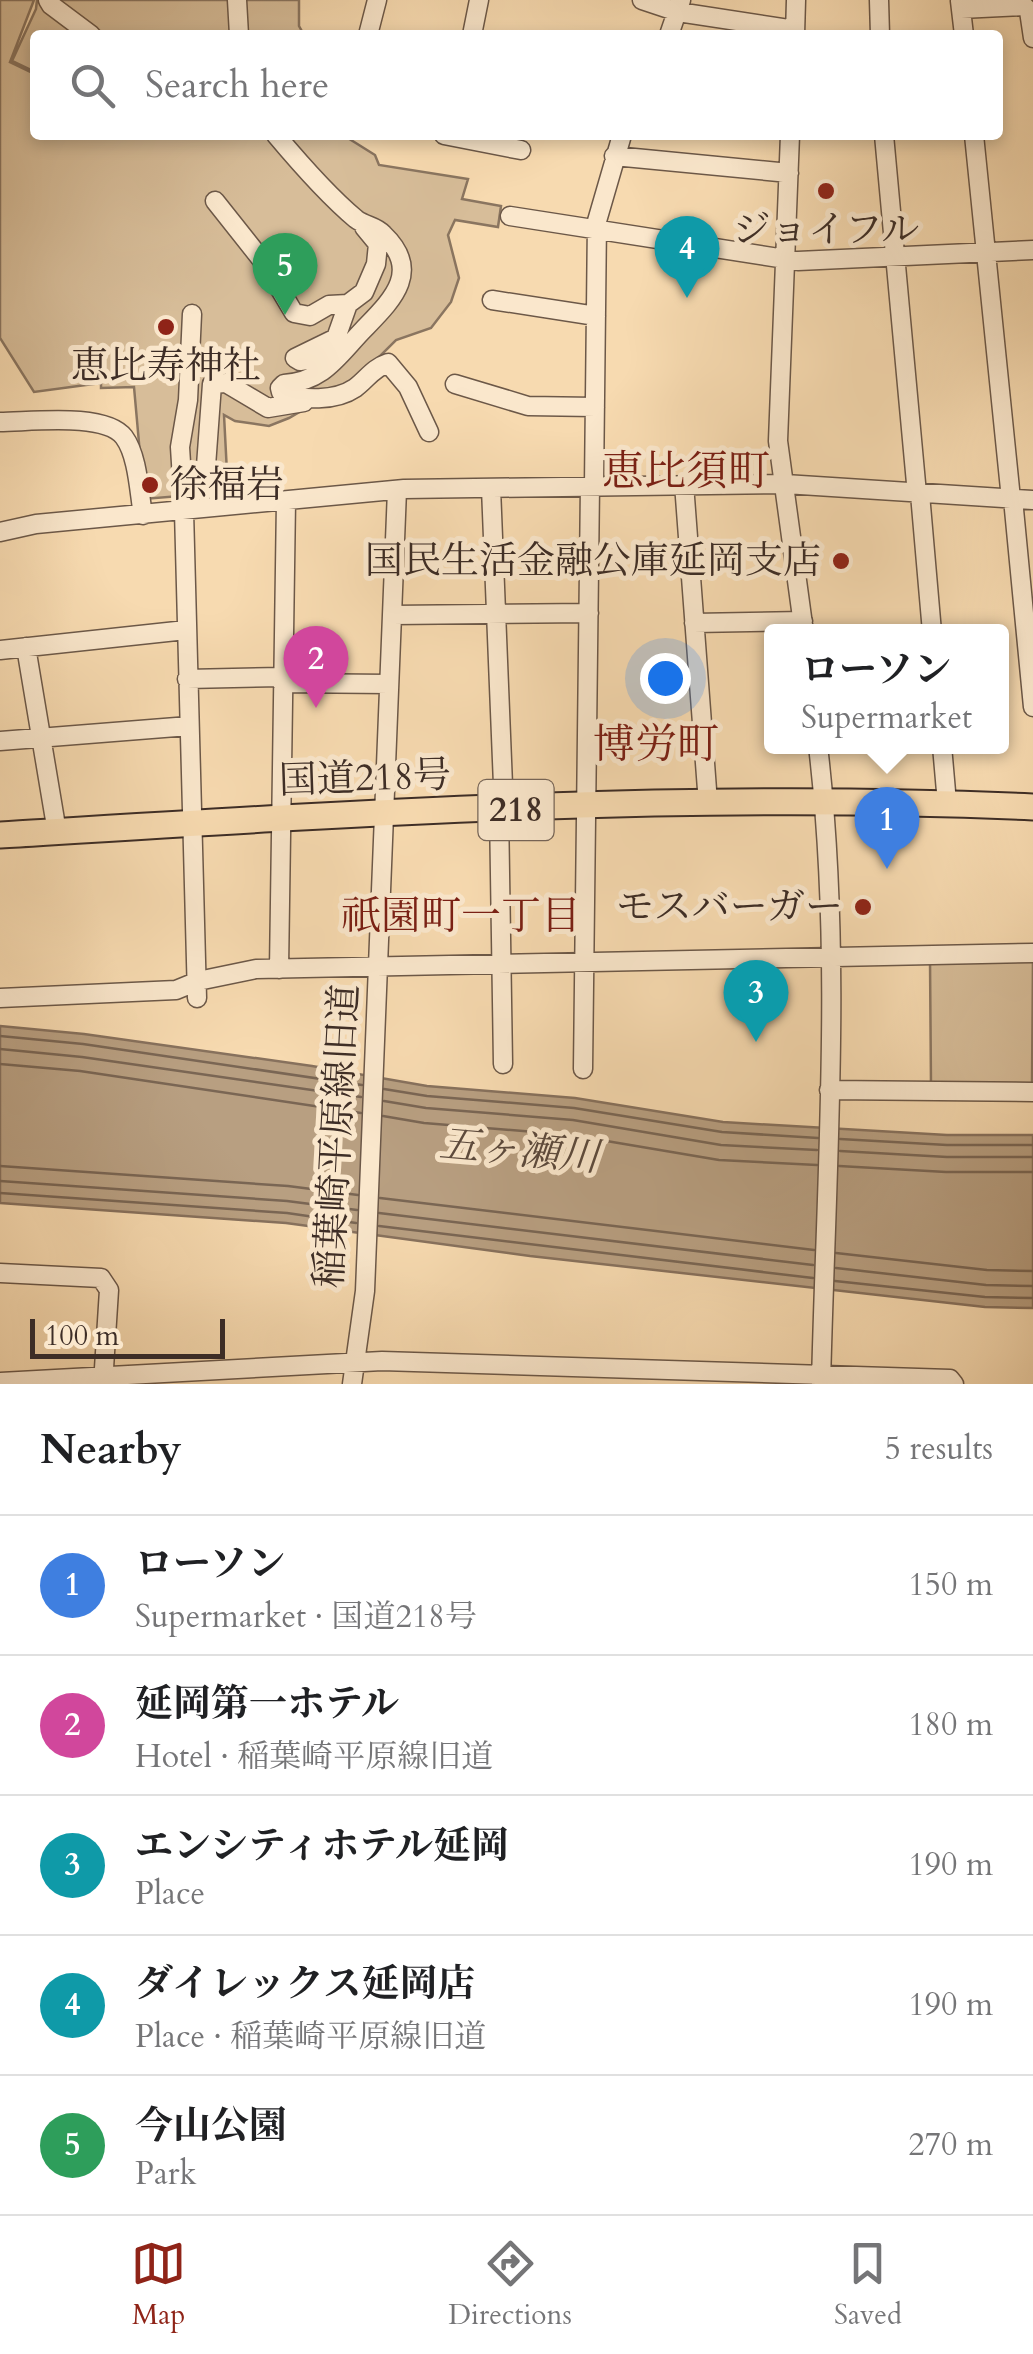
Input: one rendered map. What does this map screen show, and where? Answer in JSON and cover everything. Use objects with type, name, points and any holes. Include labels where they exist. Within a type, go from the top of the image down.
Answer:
[{"type":"highway","name":"国道218号","points":[[0,836],[385,815],[708,803],[824,800],[1033,807]]},
{"type":"street","points":[[48,0],[84,30]]},
{"type":"street","points":[[237,0],[238,30]]},
{"type":"street","points":[[369,30],[377,0]]},
{"type":"street","points":[[473,30],[480,0]]},
{"type":"street","points":[[642,0],[786,30]]},
{"type":"street","points":[[795,30],[796,0]]},
{"type":"street","points":[[878,0],[880,30]]},
{"type":"street","points":[[963,30],[960,4],[1024,6],[1033,38]]},
{"type":"street","points":[[671,30],[679,6]]},
{"type":"street","points":[[281,140],[361,223],[374,238],[379,252],[364,292],[348,304],[336,338],[295,358],[300,361],[336,355]]},
{"type":"street","points":[[470,140],[521,150]]},
{"type":"street","points":[[583,1069],[597,230],[620,140]]},
{"type":"street","points":[[790,140],[778,441],[804,624]]},
{"type":"street","points":[[884,140],[931,624]]},
{"type":"street","points":[[975,140],[1012,499],[1028,609],[1033,707]]},
{"type":"street","points":[[614,156],[789,172]]},
{"type":"street","points":[[215,202],[265,264],[294,313],[310,316],[329,305],[348,304]]},
{"type":"street","points":[[510,216],[785,259],[1033,250]]},
{"type":"street","points":[[314,399],[286,395],[280,388],[330,369],[336,355],[377,316],[402,283],[394,246],[377,229],[361,223]]},
{"type":"street","points":[[492,300],[596,316]]},
{"type":"street","points":[[192,314],[180,462],[197,989]]},
{"type":"street","points":[[180,462],[198,476],[206,466],[212,384],[226,383],[268,408],[350,391],[370,372],[388,363],[408,387],[429,432]]},
{"type":"street","points":[[455,384],[528,406],[595,407]]},
{"type":"street","points":[[0,422],[78,421],[108,425],[123,436],[130,451],[143,514]]},
{"type":"street","points":[[684,484],[708,803]]},
{"type":"street","points":[[0,532],[36,524],[397,490],[785,484],[1033,500]]},
{"type":"street","points":[[491,488],[497,614],[503,1064]]},
{"type":"street","name":"稲葉崎平原線旧道","points":[[352,1384],[365,1291],[397,490]]},
{"type":"street","points":[[279,969],[286,501]]},
{"type":"street","points":[[392,614],[589,613]]},
{"type":"street","points":[[694,623],[764,625]]},
{"type":"street","points":[[0,650],[186,630]]},
{"type":"street","points":[[26,647],[58,832]]},
{"type":"street","points":[[188,679],[389,684]]},
{"type":"street","points":[[0,741],[189,726]]},
{"type":"street","points":[[819,754],[829,956],[821,1379]]},
{"type":"street","points":[[943,754],[947,803]]},
{"type":"street","points":[[0,998],[197,989],[256,969],[1033,953]]},
{"type":"street","points":[[829,1094],[1033,1092]]},
{"type":"street","points":[[0,1273],[102,1278],[109,1290],[103,1381]]},
{"type":"street","points":[[0,1382],[103,1381],[354,1362],[582,1375],[950,1380],[954,1384]]},
{"type":"shaded area","points":[[0,0],[34,0],[10,62],[30,72],[30,140],[351,140],[375,155],[379,165],[468,179],[462,199],[501,206],[498,227],[455,220],[448,235],[459,278],[451,302],[431,328],[396,340],[359,377],[289,418],[269,426],[235,421],[224,415],[228,492],[144,499],[134,387],[101,388],[101,383],[34,392],[0,338]]},
{"type":"shaded area","points":[[37,0],[299,0],[301,30],[30,30],[30,70],[12,61]]},
{"type":"shaded area","points":[[1033,957],[1032,1083],[931,1086],[930,960]]},
{"type":"water","name":"五ヶ瀬川","points":[[0,1026],[312,1066],[427,1086],[575,1098],[723,1122],[947,1135],[1033,1135],[1033,1308],[985,1307],[530,1256],[286,1223],[0,1203]]},
{"type":"place","name":"ジョイフル","points":[[826,191]]},
{"type":"place","name":"ダイレックス延岡店","points":[[687,298]]},
{"type":"place","name":"今山公園","points":[[285,315]]},
{"type":"place","name":"恵比寿神社","points":[[166,327]]},
{"type":"place","name":"徐福岩","points":[[150,485]]},
{"type":"place","name":"国民生活金融公庫延岡支店","points":[[841,561]]},
{"type":"place","name":"延岡第一ホテル","points":[[316,708]]},
{"type":"place","name":"ローソン","points":[[887,869]]},
{"type":"place","name":"モスバーガー","points":[[863,907]]},
{"type":"place","name":"エンシティホテル延岡","points":[[756,1042]]},
{"type":"district","name":"恵比須町","points":[[686,471]]},
{"type":"district","name":"博労町","points":[[656,744]]},
{"type":"district","name":"祇園町一丁目","points":[[461,916]]}]
